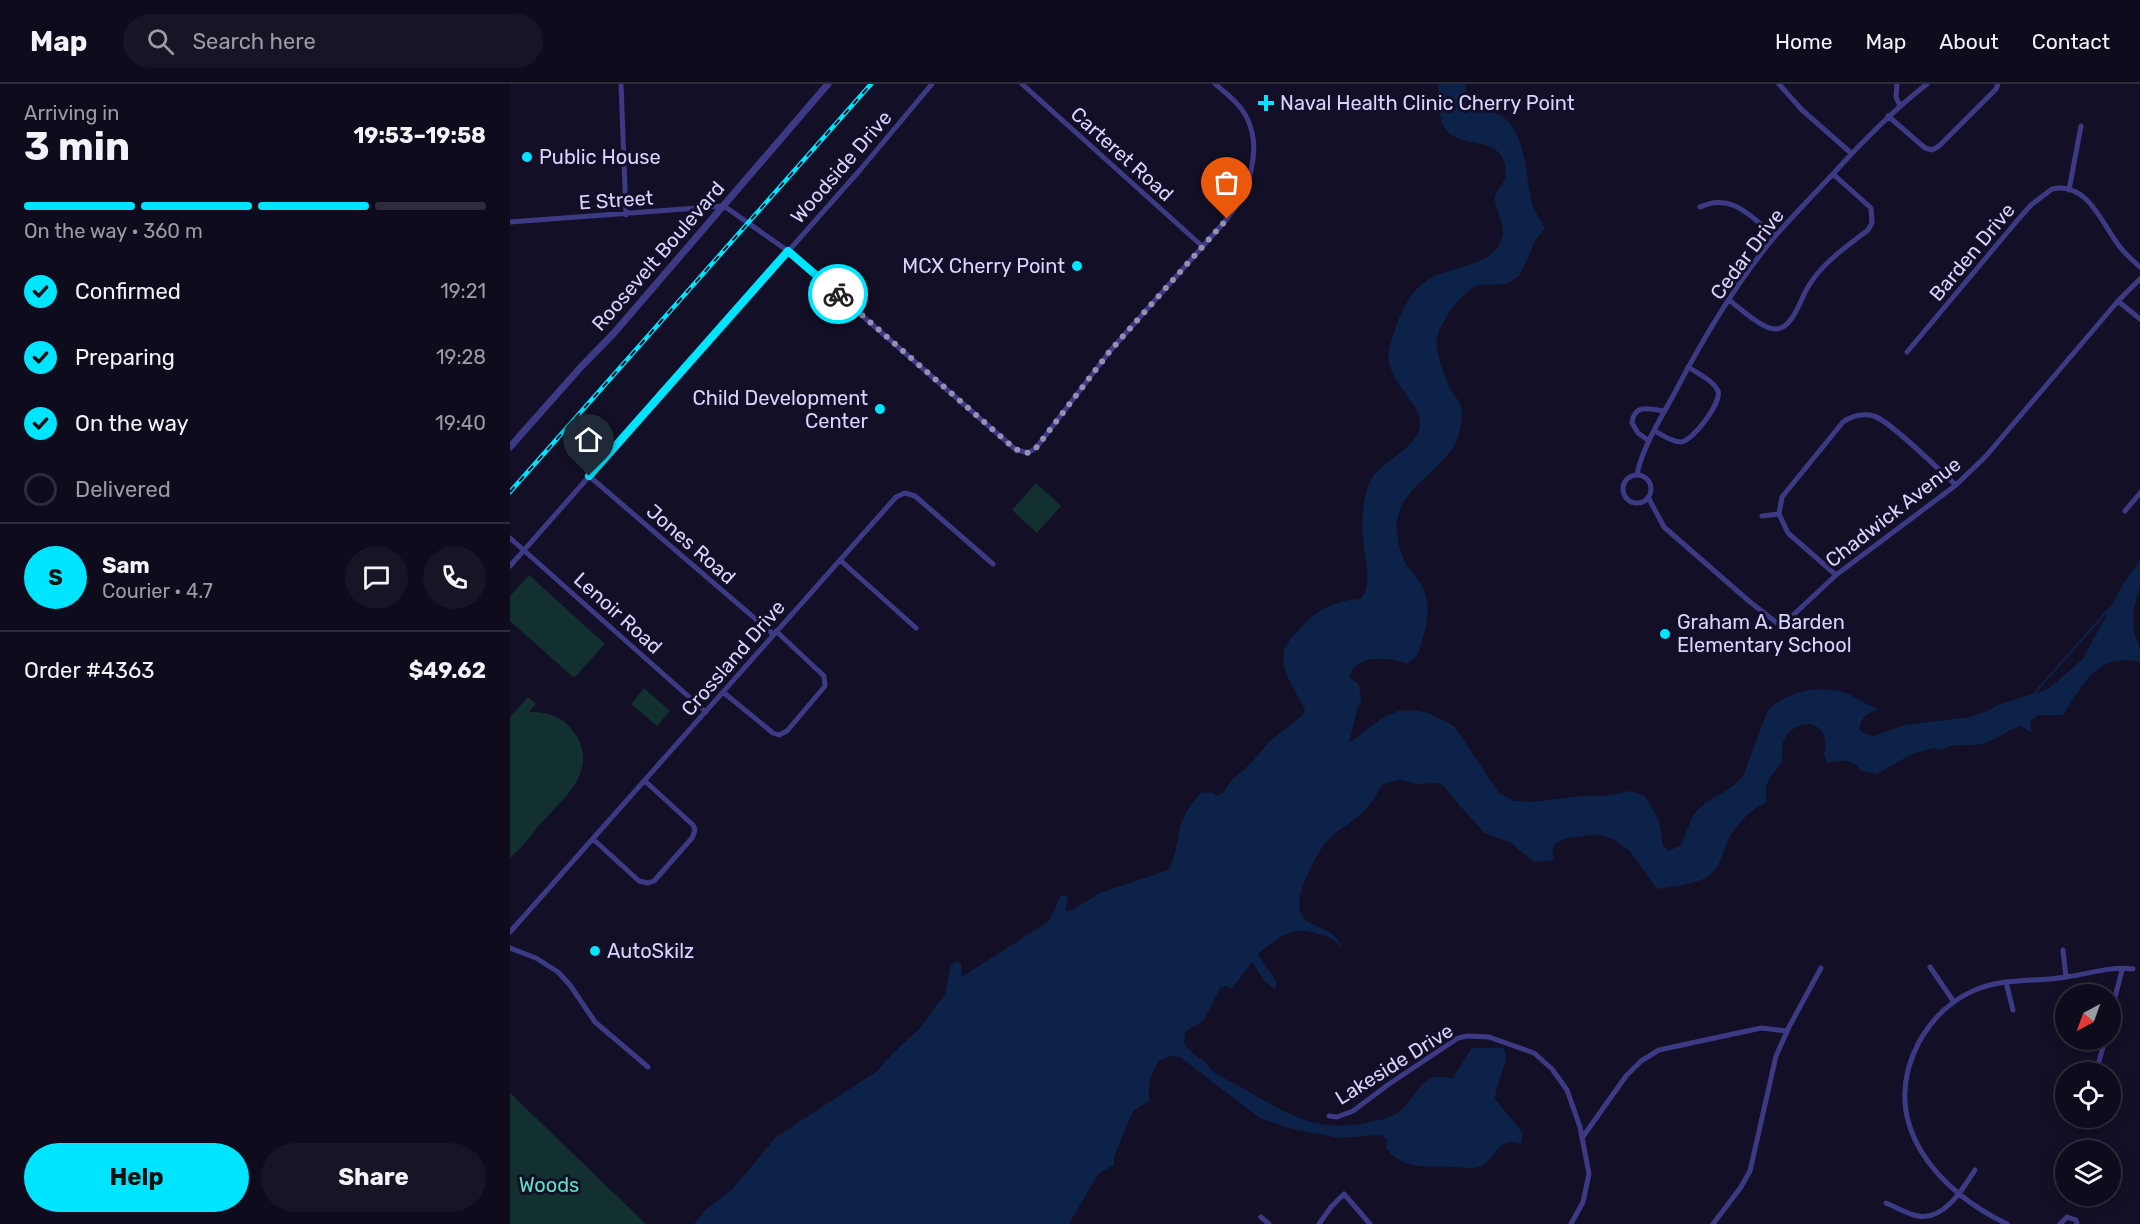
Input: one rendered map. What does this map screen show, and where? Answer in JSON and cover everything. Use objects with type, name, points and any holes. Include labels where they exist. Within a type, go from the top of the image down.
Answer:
[{"type":"street","points":[[621,84],[626,215]]},
{"type":"street","name":"Roosevelt Boulevard","points":[[510,447],[614,333],[828,84]]},
{"type":"street","name":"Woodside Drive","points":[[510,566],[889,136],[932,84]]},
{"type":"street","name":"Carteret Road","points":[[1022,84],[1202,246]]},
{"type":"street","points":[[724,206],[788,251],[1015,449],[1028,453],[1036,448],[1110,351],[1234,211],[1245,193],[1252,164],[1250,126],[1242,110],[1223,86],[1215,84]]},
{"type":"street","points":[[1779,84],[1802,110],[1851,153]]},
{"type":"street","points":[[1897,84],[1896,97],[1900,106]]},
{"type":"street","name":"Cedar Drive","points":[[1648,497],[1644,501],[1635,503],[1624,495],[1624,482],[1637,474],[1640,460],[1649,441],[1688,367],[1729,300],[1775,236],[1851,153],[1900,106],[1927,84]]},
{"type":"street","points":[[1888,117],[1925,148],[1932,150],[1939,146],[1998,84]]},
{"type":"street","points":[[2081,126],[2069,190],[2085,198],[2119,246],[2140,267]]},
{"type":"street","points":[[1729,300],[1766,327],[1774,330],[1784,327],[1790,321],[1821,268],[1868,230],[1872,223],[1871,208],[1833,174]]},
{"type":"street","name":"Barden Drive","points":[[1907,352],[2031,205],[2052,189],[2069,190]]},
{"type":"street","points":[[1700,207],[1711,202],[1723,201],[1736,205],[1775,236]]},
{"type":"street","name":"E Street","points":[[510,222],[724,206]]},
{"type":"street","name":"Chadwick Avenue","points":[[1648,497],[1664,527],[1750,602],[1777,623],[1789,619],[1836,576],[1956,485],[1986,456],[2118,301],[2140,279]]},
{"type":"street","points":[[2118,301],[2140,319]]},
{"type":"street","points":[[1655,431],[1680,442],[1690,438],[1716,406],[1718,391],[1688,367]]},
{"type":"street","points":[[1649,441],[1638,433],[1632,423],[1632,417],[1636,410],[1642,407],[1665,411]]},
{"type":"street","points":[[1836,576],[1788,533],[1779,514],[1782,497],[1852,416],[1863,415],[1882,420],[1956,485]]},
{"type":"street","points":[[1637,474],[1649,481],[1651,490],[1648,497]]},
{"type":"street","name":"Jones Road","points":[[589,476],[775,633],[824,676],[825,681],[825,686],[787,731],[779,735],[773,733],[723,692]]},
{"type":"street","name":"Crossland Drive","points":[[510,932],[893,500],[905,493],[915,496],[993,564]]},
{"type":"street","points":[[2125,511],[2140,493]]},
{"type":"street","points":[[1762,516],[1779,514]]},
{"type":"street","name":"Lenoir Road","points":[[510,538],[706,712]]},
{"type":"street","points":[[840,560],[916,628]]},
{"type":"street","points":[[593,839],[639,881],[648,883],[654,881],[692,838],[695,830],[693,825],[645,781]]},
{"type":"street","points":[[510,948],[536,958],[558,972],[570,985],[595,1022],[648,1067]]},
{"type":"street","points":[[2063,950],[2066,977]]},
{"type":"street","points":[[1930,967],[1954,1002]]},
{"type":"street","points":[[1713,1224],[1750,1171],[1773,1066],[1786,1031],[1821,968]]},
{"type":"street","points":[[2007,1224],[1959,1193],[1935,1172],[1921,1153],[1911,1131],[1906,1097],[1908,1071],[1916,1048],[1928,1028],[1943,1010],[1974,990],[2006,982],[2066,977],[2094,970],[2133,969]]},
{"type":"street","points":[[2118,984],[2122,970]]},
{"type":"street","points":[[2006,982],[2013,1010]]},
{"type":"street","points":[[1582,1138],[1626,1076],[1641,1061],[1659,1050],[1761,1028],[1786,1031]]},
{"type":"street","name":"Lakeside Drive","points":[[1329,1116],[1337,1118],[1353,1111],[1458,1038],[1479,1036],[1517,1046],[1544,1060],[1567,1090],[1582,1138],[1589,1174],[1583,1202],[1570,1224]]},
{"type":"street","points":[[1887,1203],[1914,1215],[1926,1216],[1942,1210],[1959,1193],[1975,1170]]},
{"type":"street","points":[[1319,1224],[1344,1194],[1370,1224]]},
{"type":"street","points":[[1261,1217],[1269,1224]]},
{"type":"street","points":[[2060,1224],[2067,1217],[2076,1220],[2077,1224]]},
{"type":"green space","points":[[1036,483],[1061,506],[1037,533],[1012,510]]},
{"type":"green space","points":[[529,575],[605,644],[574,678],[510,621],[510,596]]},
{"type":"green space","points":[[644,688],[670,711],[657,726],[631,704]]},
{"type":"green space","points":[[528,697],[536,704],[529,712],[554,716],[570,727],[581,746],[583,759],[581,771],[569,793],[510,858],[510,717]]},
{"type":"green space","name":"Woods","points":[[510,1093],[646,1224],[510,1224]]},
{"type":"water","points":[[1438,84],[1465,84],[1471,108],[1498,114],[1515,130],[1520,141],[1533,206],[1545,228],[1536,239],[1520,275],[1507,284],[1477,285],[1472,288],[1455,304],[1439,330],[1438,354],[1449,387],[1461,407],[1460,429],[1455,444],[1447,456],[1404,501],[1398,515],[1397,531],[1405,563],[1423,588],[1428,608],[1425,628],[1416,657],[1407,663],[1374,659],[1359,664],[1353,669],[1349,677],[1359,685],[1361,702],[1349,743],[1382,718],[1398,711],[1412,710],[1429,713],[1454,726],[1499,793],[1514,801],[1532,802],[1581,796],[1603,796],[1631,791],[1646,797],[1659,821],[1663,846],[1669,851],[1681,845],[1693,815],[1705,803],[1733,786],[1743,776],[1768,710],[1776,703],[1796,694],[1817,689],[1849,694],[1879,709],[1866,716],[1859,729],[1873,736],[1905,725],[1970,717],[1988,711],[1997,705],[2048,689],[2083,659],[2123,584],[2140,560],[2140,585],[2133,612],[2134,633],[2140,648],[2140,662],[2125,660],[2102,666],[2085,682],[2063,715],[2038,715],[2030,721],[2032,733],[2021,726],[1981,744],[1956,745],[1942,750],[1934,748],[1912,754],[1877,774],[1861,771],[1854,764],[1846,761],[1828,763],[1824,755],[1824,735],[1814,725],[1799,726],[1785,738],[1782,762],[1767,784],[1767,802],[1752,811],[1736,828],[1729,838],[1716,869],[1707,877],[1689,884],[1657,889],[1630,851],[1613,839],[1597,834],[1564,839],[1556,843],[1552,849],[1554,860],[1534,862],[1511,843],[1485,833],[1444,786],[1438,783],[1418,784],[1400,780],[1383,784],[1364,811],[1326,842],[1314,860],[1301,893],[1300,911],[1305,919],[1331,934],[1344,950],[1328,937],[1307,931],[1291,932],[1278,938],[1258,954],[1276,981],[1275,990],[1263,979],[1252,962],[1232,989],[1226,986],[1220,988],[1204,1020],[1185,1032],[1184,1043],[1223,1078],[1285,1112],[1314,1123],[1347,1126],[1392,1116],[1425,1082],[1441,1077],[1452,1079],[1472,1048],[1503,1048],[1506,1059],[1495,1099],[1523,1133],[1521,1144],[1507,1143],[1479,1167],[1424,1166],[1407,1163],[1392,1155],[1386,1148],[1387,1140],[1381,1135],[1339,1138],[1288,1128],[1260,1118],[1180,1057],[1170,1056],[1158,1061],[1150,1080],[1149,1101],[1133,1111],[1114,1157],[1114,1165],[1098,1174],[1069,1224],[694,1224],[705,1210],[732,1190],[776,1137],[877,1071],[919,1029],[945,994],[951,965],[957,961],[961,964],[962,977],[1049,921],[1060,897],[1064,895],[1068,897],[1065,911],[1072,910],[1100,893],[1168,870],[1175,854],[1182,820],[1202,792],[1213,793],[1216,796],[1224,792],[1231,781],[1269,742],[1303,715],[1305,709],[1284,667],[1285,649],[1289,641],[1310,618],[1325,608],[1333,604],[1361,599],[1368,577],[1363,526],[1364,504],[1369,484],[1383,466],[1411,444],[1420,425],[1418,412],[1395,377],[1389,361],[1389,348],[1400,317],[1411,296],[1421,285],[1447,271],[1483,260],[1499,245],[1503,233],[1495,197],[1506,177],[1504,160],[1492,147],[1464,140],[1448,132],[1440,116]]},
{"type":"waterway","points":[[2030,698],[2110,608]]},
{"type":"railway","points":[[510,492],[871,84]]},
{"type":"way so far","points":[[838,294],[1015,449],[1028,453],[1036,448],[1110,351],[1227,219]]},
{"type":"place","name":"Naval Health Clinic Cherry Point","points":[[1266,103]]},
{"type":"place","name":"Public House","points":[[527,157]]},
{"type":"place","name":"MCX Cherry Point","points":[[1077,266]]},
{"type":"place","name":"Child Development Center","points":[[880,409]]},
{"type":"place","name":"Graham A. Barden Elementary School","points":[[1665,634]]},
{"type":"place","name":"AutoSkilz","points":[[595,951]]},
{"type":"route","points":[[589,476],[788,251],[838,294]]}]
